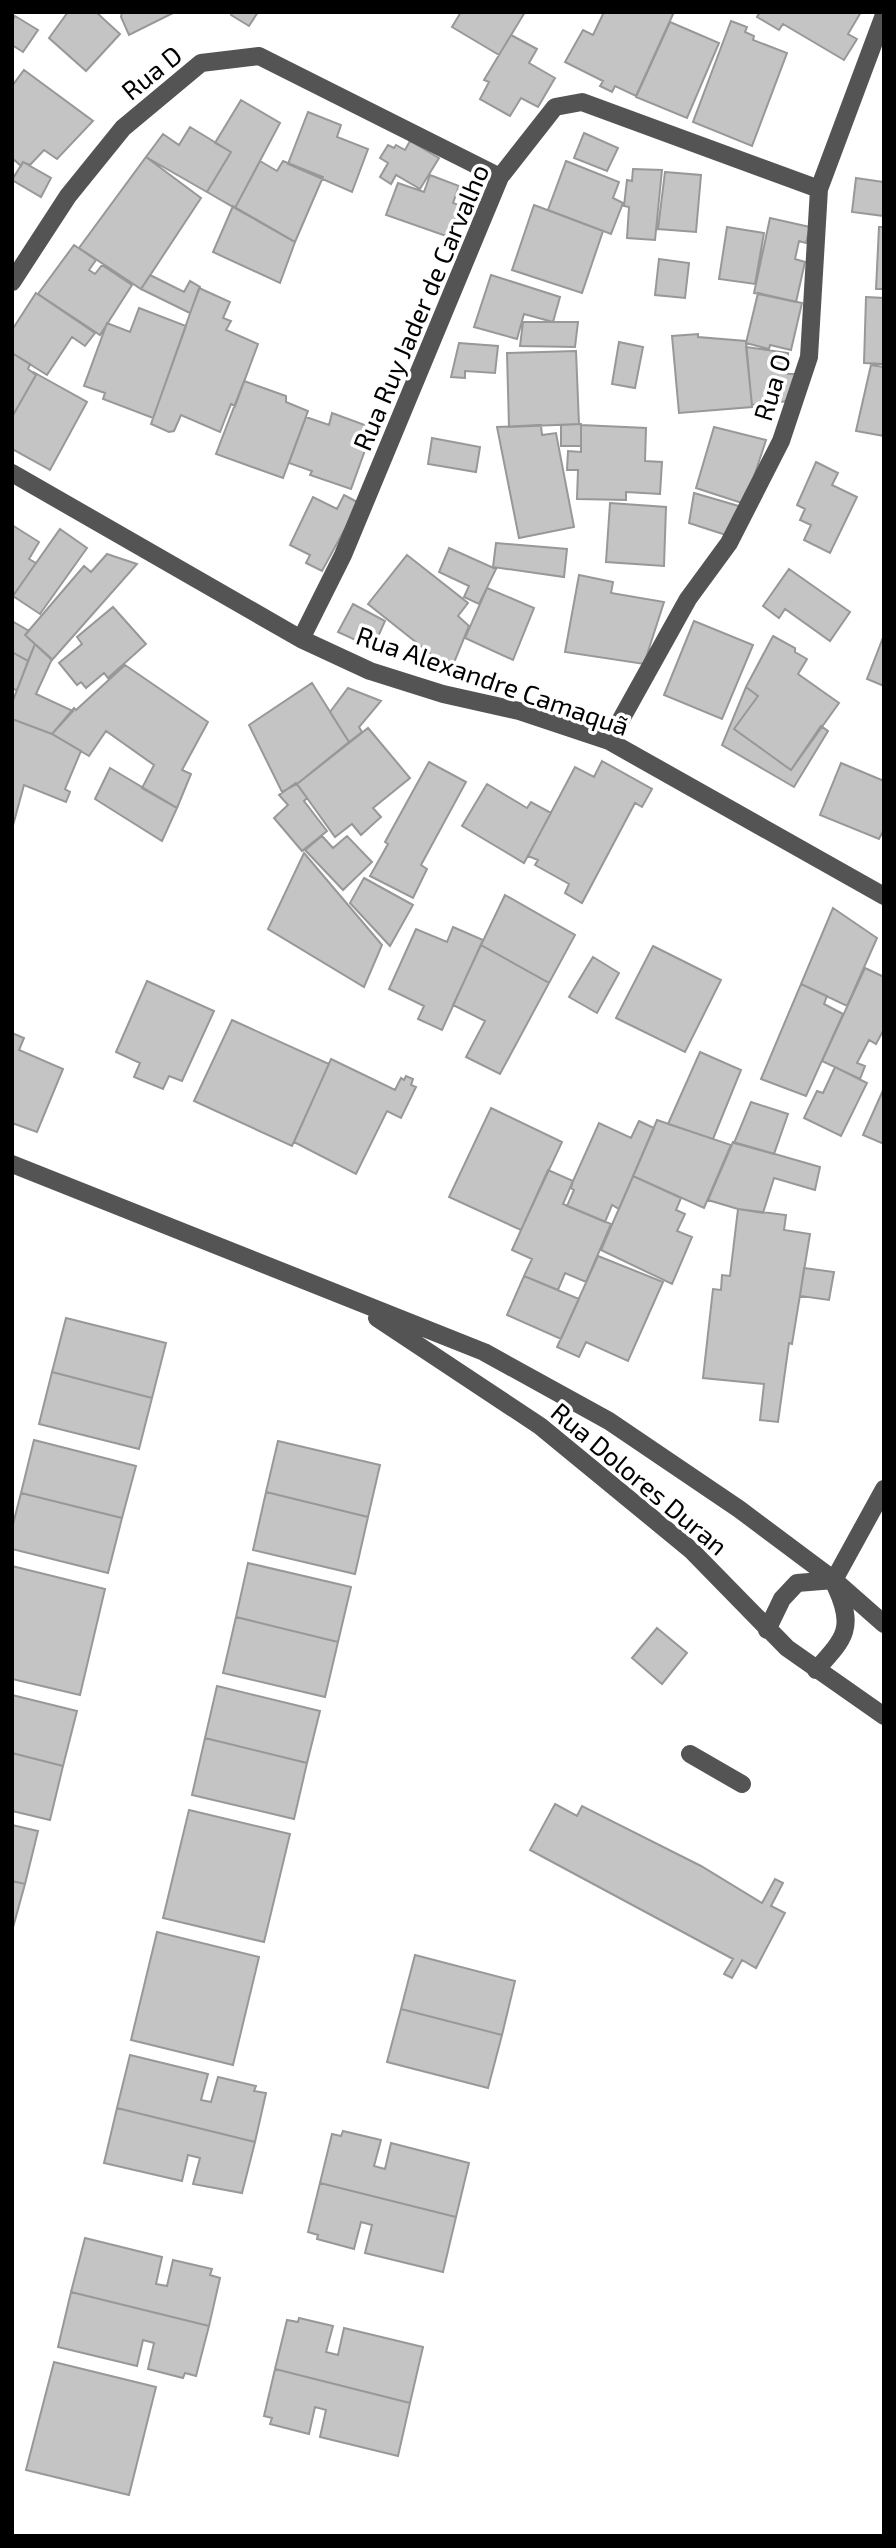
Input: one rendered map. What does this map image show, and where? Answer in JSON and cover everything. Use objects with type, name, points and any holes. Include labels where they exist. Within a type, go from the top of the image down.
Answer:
[{"type":"street","name":"Rua O","points":[[609,741],[688,599],[729,543],[781,441],[809,357],[819,189],[884,15]]},
{"type":"street","name":"Rua D","points":[[12,282],[68,196],[124,128],[201,63],[259,57],[500,177]]},
{"type":"street","name":"Rua Ruy Jader de Carvalho","points":[[301,639],[343,555],[500,177],[555,107],[582,102],[819,189]]},
{"type":"street","name":"Rua Alexandre Camaquã","points":[[12,473],[301,639],[370,671],[443,694],[519,711],[609,741],[884,896]]},
{"type":"street","name":"Rua Dolores Duran","points":[[12,1164],[484,1352],[609,1421],[738,1509],[834,1580],[884,1624]]},
{"type":"street","name":"Rua Dolores Duran","points":[[348,1299],[540,1426],[691,1550],[767,1630],[816,1670],[884,1716]]},
{"type":"street","points":[[834,1580],[884,1489]]},
{"type":"street","points":[[767,1630],[782,1599],[797,1583],[834,1580]]},
{"type":"street","points":[[816,1670],[835,1649],[845,1629],[848,1611],[834,1580]]},
{"type":"street","points":[[690,1754],[742,1784]]},
{"type":"building","points":[[68,12],[96,12],[120,34],[86,71],[49,38]]},
{"type":"building","points":[[122,12],[175,12],[129,35],[121,17]]},
{"type":"building","points":[[233,12],[258,12],[249,26],[231,15]]},
{"type":"building","points":[[461,12],[525,12],[499,55],[452,27]]},
{"type":"building","points":[[604,12],[674,12],[636,96],[615,86],[612,92],[600,86],[603,81],[565,62],[583,30],[593,35]]},
{"type":"building","points":[[760,12],[861,12],[848,34],[857,39],[844,60],[783,24],[779,30],[757,17]]},
{"type":"building","points":[[15,16],[38,30],[23,52],[12,45],[12,21]]},
{"type":"building","points":[[731,21],[747,27],[745,32],[754,36],[753,40],[787,53],[752,146],[693,122]]},
{"type":"building","points":[[670,22],[719,43],[687,118],[636,97]]},
{"type":"building","points":[[511,35],[537,49],[529,63],[555,78],[538,107],[521,98],[510,116],[480,99],[489,82],[484,80]]},
{"type":"building","points":[[24,70],[93,121],[57,159],[44,150],[30,165],[23,162],[21,166],[12,158],[12,86]]},
{"type":"building","points":[[241,100],[280,123],[235,208],[207,192],[231,152],[215,143]]},
{"type":"building","points":[[308,112],[341,125],[337,137],[368,149],[352,192],[288,164]]},
{"type":"building","points":[[190,127],[231,152],[207,192],[146,157],[163,134],[179,145]]},
{"type":"building","points":[[584,133],[618,148],[607,171],[574,158]]},
{"type":"building","points":[[410,141],[439,158],[420,189],[396,175],[391,184],[380,177],[388,163],[380,158],[388,145],[394,148],[396,145],[405,150]]},
{"type":"building","points":[[146,157],[201,198],[141,289],[79,248]]},
{"type":"building","points":[[260,161],[277,171],[283,161],[323,177],[295,242],[235,208]]},
{"type":"building","points":[[566,161],[619,182],[613,198],[623,203],[611,234],[548,210]]},
{"type":"building","points":[[23,162],[51,178],[41,197],[12,180]]},
{"type":"building","points":[[633,169],[662,170],[655,240],[627,238],[629,207],[624,206],[627,180],[632,181]]},
{"type":"building","points":[[665,172],[701,175],[696,232],[658,229]]},
{"type":"building","points":[[430,175],[459,186],[453,203],[461,206],[449,237],[386,215],[398,183],[424,192]]},
{"type":"building","points":[[856,178],[884,182],[884,216],[852,212]]},
{"type":"building","points":[[534,205],[603,231],[582,293],[512,270]]},
{"type":"building","points":[[233,206],[295,242],[280,283],[213,252]]},
{"type":"building","points":[[770,218],[810,227],[806,243],[799,241],[795,259],[805,262],[796,302],[754,293]]},
{"type":"building","points":[[727,227],[764,233],[755,284],[719,279]]},
{"type":"building","points":[[879,227],[884,227],[884,289],[876,289]]},
{"type":"building","points":[[74,245],[96,260],[89,270],[95,274],[102,265],[132,285],[100,335],[38,294]]},
{"type":"building","points":[[659,259],[689,263],[685,298],[655,295]]},
{"type":"building","points":[[150,275],[184,292],[190,281],[200,287],[190,313],[141,289]]},
{"type":"building","points":[[491,275],[560,297],[553,322],[524,314],[517,339],[474,327]]},
{"type":"building","points":[[199,288],[230,302],[223,318],[231,321],[226,330],[258,344],[235,406],[231,404],[220,432],[181,415],[174,431],[169,432],[151,424]]},
{"type":"building","points":[[36,293],[95,333],[85,346],[72,337],[47,375],[12,353],[12,330]]},
{"type":"building","points":[[758,293],[802,303],[791,350],[770,345],[769,349],[746,343]]},
{"type":"building","points":[[866,297],[884,298],[884,364],[864,363]]},
{"type":"building","points":[[139,308],[186,326],[153,418],[103,399],[105,393],[84,386],[107,323],[130,332]]},
{"type":"building","points":[[523,322],[578,322],[575,347],[520,346]]},
{"type":"building","points":[[698,334],[698,337],[746,341],[752,407],[679,413],[672,336]]},
{"type":"building","points":[[619,342],[643,347],[635,388],[612,384]]},
{"type":"building","points":[[459,343],[498,346],[495,373],[465,371],[465,378],[451,377]]},
{"type":"building","points":[[746,347],[788,353],[788,374],[800,374],[788,401],[752,405]]},
{"type":"building","points":[[576,351],[579,424],[509,427],[507,353]]},
{"type":"building","points":[[12,353],[30,364],[28,369],[36,375],[12,417]]},
{"type":"building","points":[[871,365],[884,367],[884,436],[856,431]]},
{"type":"building","points":[[35,373],[87,402],[50,470],[12,449],[12,417]]},
{"type":"building","points":[[244,381],[286,396],[286,402],[308,411],[283,478],[216,454]]},
{"type":"building","points":[[332,413],[373,428],[351,489],[310,475],[312,471],[289,463],[306,417],[329,425]]},
{"type":"building","points":[[581,424],[581,446],[561,446],[561,425]]},
{"type":"building","points":[[541,425],[542,435],[556,433],[574,527],[519,538],[497,427]]},
{"type":"building","points":[[581,425],[646,428],[645,461],[662,462],[660,494],[626,492],[626,500],[577,499],[578,470],[567,470],[568,451],[581,452]]},
{"type":"building","points":[[714,427],[766,440],[745,504],[696,488]]},
{"type":"building","points":[[432,438],[480,447],[476,472],[428,464]]},
{"type":"building","points":[[816,462],[838,473],[832,485],[857,497],[830,553],[804,540],[811,525],[800,520],[805,509],[797,505]]},
{"type":"building","points":[[694,493],[742,507],[729,536],[689,523]]},
{"type":"building","points":[[344,495],[359,503],[322,571],[306,563],[310,555],[290,545],[313,497],[337,509]]},
{"type":"building","points":[[610,503],[666,507],[664,566],[606,562]]},
{"type":"building","points":[[12,525],[39,542],[29,559],[36,563],[13,596]]},
{"type":"building","points":[[60,529],[87,548],[40,614],[13,596]]},
{"type":"building","points":[[496,543],[567,549],[564,577],[493,567]]},
{"type":"building","points":[[449,548],[496,569],[479,604],[464,597],[469,586],[439,572]]},
{"type":"building","points":[[107,554],[137,564],[52,660],[25,635],[84,566],[91,572]]},
{"type":"building","points":[[407,555],[468,603],[458,616],[469,626],[451,670],[368,604]]},
{"type":"building","points":[[789,569],[850,612],[830,641],[785,609],[779,618],[763,606]]},
{"type":"building","points":[[579,575],[613,582],[611,593],[664,602],[644,664],[565,652]]},
{"type":"building","points":[[487,588],[534,608],[513,660],[465,638]]},
{"type":"building","points":[[353,604],[385,621],[373,648],[338,632]]},
{"type":"building","points":[[113,607],[146,644],[108,678],[104,673],[86,688],[81,682],[77,685],[59,663],[82,644],[77,637]]},
{"type":"building","points":[[12,621],[29,631],[25,635],[35,644],[28,661],[12,652]]},
{"type":"building","points":[[694,621],[753,645],[722,719],[664,695]]},
{"type":"building","points":[[884,635],[884,686],[867,679]]},
{"type":"building","points":[[773,636],[795,648],[795,652],[807,659],[798,674],[839,703],[791,770],[734,729],[758,696],[746,687]]},
{"type":"building","points":[[35,644],[52,659],[36,694],[73,711],[52,734],[12,719],[12,703]]},
{"type":"building","points":[[12,652],[28,661],[17,690],[12,689]]},
{"type":"building","points":[[125,665],[208,722],[182,770],[191,774],[177,808],[142,788],[154,765],[106,731],[89,756],[52,734],[74,708],[76,710]]},
{"type":"building","points":[[312,683],[349,742],[297,784],[282,792],[249,725]]},
{"type":"building","points":[[746,687],[758,696],[734,729],[791,770],[821,726],[828,731],[794,787],[722,745]]},
{"type":"building","points":[[348,688],[381,701],[359,727],[362,732],[349,742],[330,712]]},
{"type":"building","points":[[12,719],[52,734],[81,751],[65,789],[70,792],[66,802],[24,785],[12,829]]},
{"type":"building","points":[[368,728],[410,778],[373,808],[381,817],[361,835],[352,824],[335,837],[297,784]]},
{"type":"building","points":[[602,761],[652,789],[642,807],[635,803],[582,903],[565,893],[569,884],[535,865],[538,860],[528,856],[575,767],[594,777]]},
{"type":"building","points":[[429,762],[466,782],[421,865],[427,869],[413,898],[370,876],[388,844],[385,842]]},
{"type":"building","points":[[841,763],[884,781],[884,829],[879,839],[820,815]]},
{"type":"building","points":[[110,768],[177,808],[162,841],[95,799]]},
{"type":"building","points":[[296,783],[307,798],[304,801],[327,831],[302,851],[274,818],[288,805],[279,795]]},
{"type":"building","points":[[487,784],[527,808],[531,802],[551,813],[524,863],[462,826]]},
{"type":"building","points":[[322,836],[333,848],[347,836],[372,862],[343,890],[305,850]]},
{"type":"building","points":[[304,853],[382,945],[364,987],[268,929]]},
{"type":"building","points":[[364,878],[413,905],[390,946],[350,903]]},
{"type":"building","points":[[505,895],[575,935],[549,983],[481,945]]},
{"type":"building","points":[[833,908],[877,938],[847,1006],[801,984]]},
{"type":"building","points":[[453,927],[483,940],[442,1030],[418,1019],[424,1006],[389,989],[416,929],[447,942]]},
{"type":"building","points":[[481,945],[549,983],[500,1074],[466,1057],[485,1021],[453,1005]]},
{"type":"building","points":[[653,946],[721,980],[685,1052],[616,1018]]},
{"type":"building","points":[[593,957],[619,973],[597,1013],[569,997]]},
{"type":"building","points":[[865,968],[884,977],[884,1029],[876,1044],[869,1040],[857,1063],[865,1066],[860,1079],[822,1061]]},
{"type":"building","points":[[147,981],[214,1011],[182,1081],[169,1076],[163,1089],[134,1077],[140,1063],[116,1052]]},
{"type":"building","points":[[801,984],[827,996],[824,1004],[843,1014],[806,1096],[761,1079]]},
{"type":"building","points":[[232,1020],[329,1064],[292,1146],[194,1101]]},
{"type":"building","points":[[12,1033],[24,1038],[19,1050],[63,1069],[37,1132],[12,1123]]},
{"type":"building","points":[[700,1052],[741,1070],[713,1139],[668,1124]]},
{"type":"building","points":[[331,1059],[395,1090],[401,1078],[404,1080],[406,1076],[413,1079],[411,1085],[416,1087],[401,1118],[387,1111],[356,1174],[294,1142]]},
{"type":"building","points":[[835,1067],[867,1083],[841,1136],[804,1118],[817,1091],[823,1093]]},
{"type":"building","points":[[884,1088],[884,1144],[863,1135]]},
{"type":"building","points":[[751,1102],[788,1114],[774,1154],[734,1143]]},
{"type":"building","points":[[491,1108],[562,1142],[521,1230],[449,1197]]},
{"type":"building","points":[[657,1120],[731,1145],[704,1208],[633,1176]]},
{"type":"building","points":[[639,1121],[654,1128],[619,1209],[612,1205],[605,1222],[567,1206],[574,1190],[571,1188],[573,1181],[599,1123],[631,1138]]},
{"type":"building","points":[[733,1142],[820,1167],[815,1190],[774,1178],[763,1213],[708,1200]]},
{"type":"building","points":[[548,1170],[573,1181],[563,1204],[611,1224],[586,1282],[565,1273],[558,1290],[524,1276],[532,1259],[512,1250]]},
{"type":"building","points":[[633,1176],[681,1198],[676,1210],[685,1214],[677,1231],[692,1237],[672,1284],[601,1250]]},
{"type":"building","points":[[738,1209],[786,1215],[784,1230],[810,1234],[792,1344],[789,1343],[778,1422],[760,1420],[764,1384],[703,1378],[713,1289],[721,1290],[722,1275],[730,1276]]},
{"type":"building","points":[[598,1256],[663,1282],[628,1361],[586,1342],[579,1357],[557,1347]]},
{"type":"building","points":[[804,1268],[834,1272],[829,1300],[800,1296]]},
{"type":"building","points":[[524,1276],[579,1299],[561,1339],[507,1315]]},
{"type":"building","points":[[66,1318],[166,1343],[152,1398],[52,1372]]},
{"type":"building","points":[[52,1372],[152,1398],[139,1449],[39,1424]]},
{"type":"building","points":[[34,1440],[136,1466],[122,1518],[21,1493]]},
{"type":"building","points":[[278,1441],[380,1465],[368,1517],[266,1492]]},
{"type":"building","points":[[266,1492],[368,1517],[355,1574],[253,1550]]},
{"type":"building","points":[[21,1493],[122,1518],[108,1573],[12,1549],[12,1528]]},
{"type":"building","points":[[248,1563],[351,1587],[338,1642],[236,1617]]},
{"type":"building","points":[[12,1566],[105,1589],[80,1695],[12,1679]]},
{"type":"building","points":[[236,1617],[338,1642],[325,1697],[223,1673]]},
{"type":"building","points":[[657,1628],[687,1653],[662,1684],[632,1658]]},
{"type":"building","points":[[217,1686],[320,1711],[307,1763],[205,1738]]},
{"type":"building","points":[[12,1695],[77,1711],[63,1766],[12,1753]]},
{"type":"building","points":[[205,1738],[307,1763],[294,1819],[192,1795]]},
{"type":"building","points":[[12,1753],[63,1766],[50,1820],[12,1811]]},
{"type":"building","points":[[555,1804],[577,1816],[582,1806],[701,1866],[762,1903],[775,1879],[783,1883],[771,1906],[785,1913],[756,1968],[742,1960],[732,1978],[724,1974],[733,1959],[530,1850]]},
{"type":"building","points":[[189,1810],[290,1834],[264,1942],[163,1918]]},
{"type":"building","points":[[12,1825],[38,1831],[25,1884],[12,1881]]},
{"type":"building","points":[[12,1881],[25,1884],[12,1931]]},
{"type":"building","points":[[157,1932],[259,1957],[233,2065],[131,2040]]},
{"type":"building","points":[[415,1955],[515,1981],[502,2035],[401,2009]]},
{"type":"building","points":[[401,2009],[502,2035],[488,2088],[387,2062]]},
{"type":"building","points":[[130,2055],[208,2074],[201,2100],[211,2102],[218,2077],[256,2086],[254,2091],[266,2093],[255,2142],[117,2108]]},
{"type":"building","points":[[117,2108],[255,2142],[242,2193],[193,2184],[200,2158],[188,2155],[182,2181],[104,2163]]},
{"type":"building","points":[[343,2131],[381,2140],[374,2166],[385,2169],[391,2143],[469,2163],[456,2217],[320,2183],[332,2134],[341,2136]]},
{"type":"building","points":[[320,2183],[456,2217],[443,2272],[365,2253],[372,2225],[361,2222],[354,2249],[317,2239],[318,2235],[308,2232]]},
{"type":"building","points":[[85,2238],[162,2257],[156,2284],[167,2286],[173,2260],[212,2269],[210,2275],[220,2278],[209,2326],[71,2292]]},
{"type":"building","points":[[71,2292],[209,2326],[196,2376],[185,2373],[183,2378],[148,2369],[154,2343],[143,2340],[137,2366],[58,2347]]},
{"type":"building","points":[[299,2318],[333,2326],[326,2352],[338,2355],[344,2328],[423,2347],[410,2403],[275,2369],[287,2320],[298,2322]]},
{"type":"building","points":[[54,2362],[156,2387],[129,2495],[26,2470]]},
{"type":"building","points":[[275,2369],[410,2403],[398,2456],[320,2437],[326,2410],[315,2407],[309,2434],[270,2424],[272,2418],[264,2416]]}]
